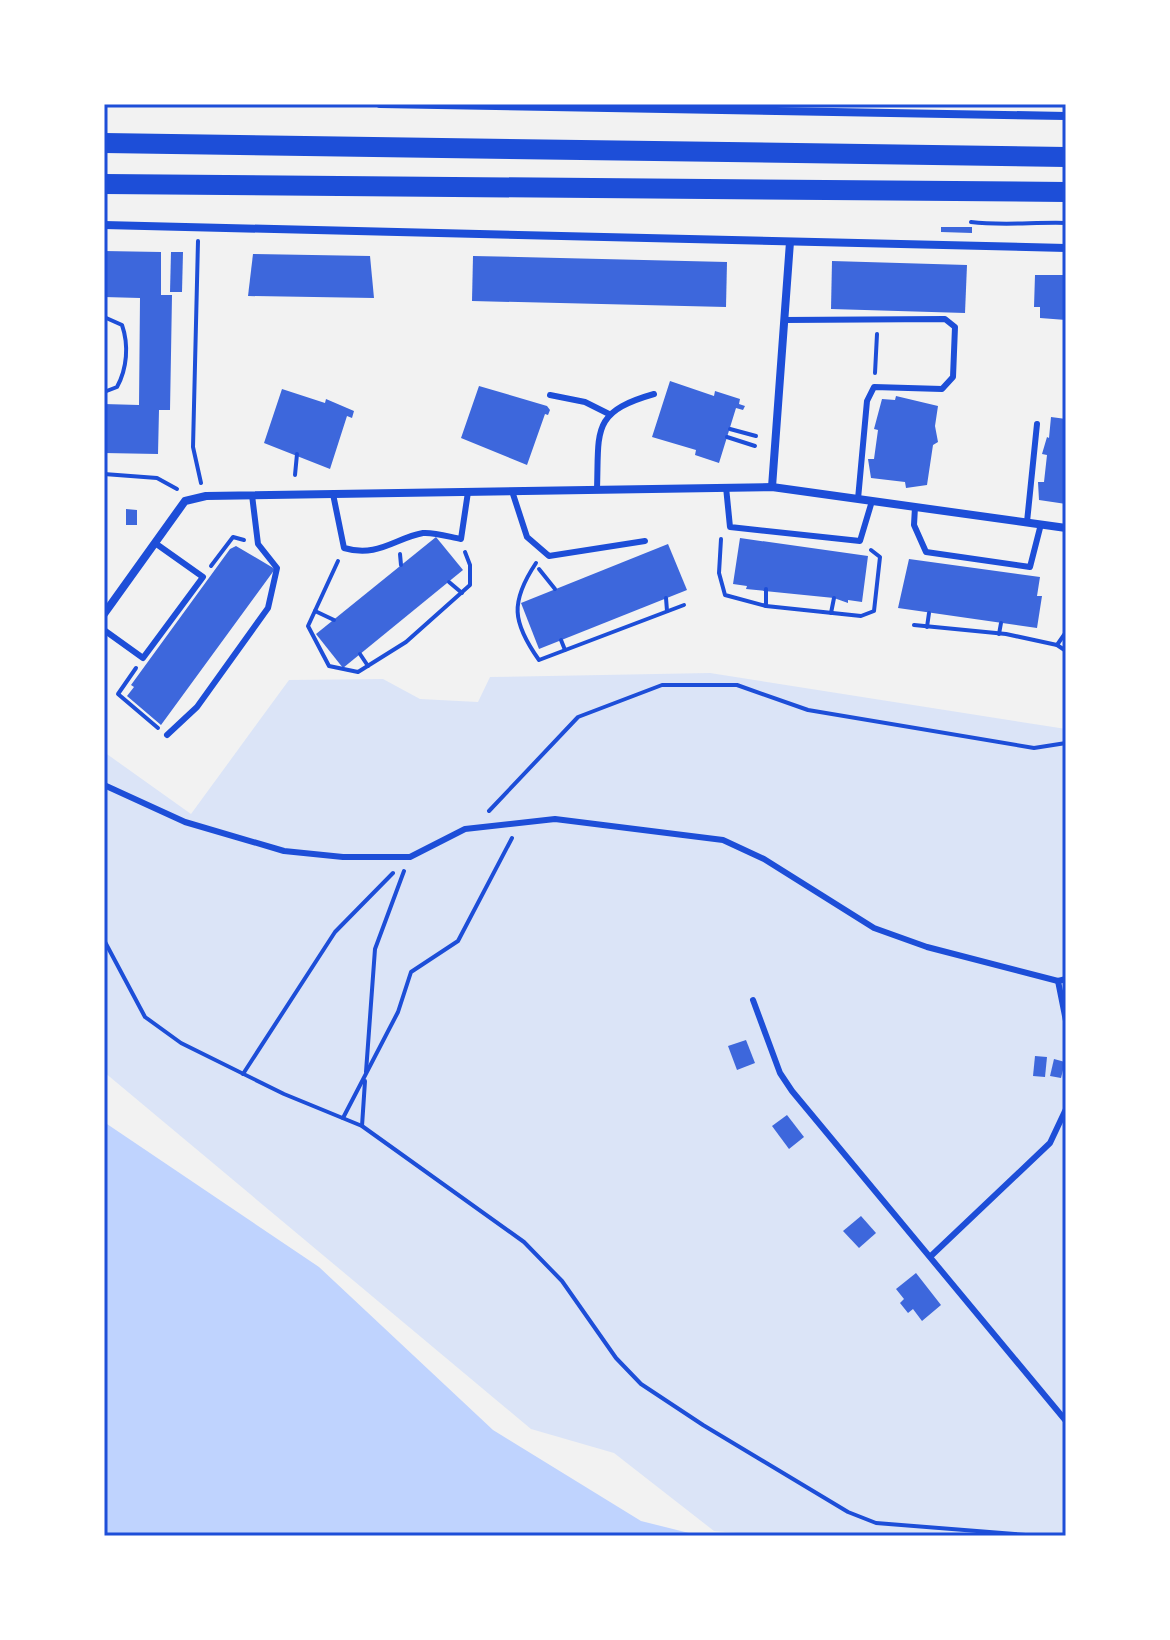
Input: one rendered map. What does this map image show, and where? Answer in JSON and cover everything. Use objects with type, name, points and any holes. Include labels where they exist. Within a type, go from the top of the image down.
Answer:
[{"type":"main road","points":[[104,143],[1066,157]]},
{"type":"main road","points":[[104,184],[1066,192]]},
{"type":"street","points":[[380,104],[1066,116]]},
{"type":"street","points":[[104,225],[1066,248]]},
{"type":"street","points":[[772,487],[790,242]]},
{"type":"street","points":[[104,614],[185,501],[206,496],[772,487],[1066,528]]},
{"type":"lane","points":[[784,320],[945,319],[955,327],[953,377],[942,389],[874,387],[867,401],[858,499]]},
{"type":"lane","points":[[597,489],[599,432],[609,414],[622,403],[654,394]]},
{"type":"lane","points":[[550,395],[585,402],[609,414]]},
{"type":"lane","points":[[1027,522],[1037,424]]},
{"type":"lane","points":[[726,487],[730,527],[740,530],[860,541],[872,501]]},
{"type":"lane","points":[[512,491],[527,537],[549,556],[645,541]]},
{"type":"lane","points":[[333,494],[344,548],[358,552],[399,544],[424,533],[461,539],[468,492]]},
{"type":"lane","points":[[167,735],[197,707],[268,608],[277,568],[258,544],[252,495]]},
{"type":"lane","points":[[915,507],[914,525],[926,552],[1030,567],[1041,524]]},
{"type":"lane","points":[[104,630],[143,658],[203,577],[155,543]]},
{"type":"lane","points":[[104,785],[185,822],[284,851],[343,857],[410,857],[465,829],[555,819],[723,840],[764,859],[874,928],[927,947],[1062,980],[1066,1021]]},
{"type":"lane","points":[[753,1000],[780,1073],[792,1091],[932,1255],[1066,1421]]},
{"type":"lane","points":[[932,1255],[1050,1143],[1066,1109]]},
{"type":"path","points":[[971,222],[998,225],[1008,222],[1066,223]]},
{"type":"path","points":[[198,227],[193,447],[206,496]]},
{"type":"path","points":[[104,317],[122,325],[127,339],[124,376],[117,387],[104,392]]},
{"type":"path","points":[[874,387],[879,319]]},
{"type":"path","points":[[730,429],[756,436]]},
{"type":"path","points":[[727,437],[755,446]]},
{"type":"path","points":[[295,475],[297,454]]},
{"type":"path","points":[[104,474],[157,478],[175,487]]},
{"type":"path","points":[[726,507],[719,573],[725,595],[766,606],[861,616],[874,611],[880,557],[860,541]]},
{"type":"path","points":[[203,577],[233,537]]},
{"type":"path","points":[[344,548],[308,626],[329,666],[358,672],[406,642],[470,585],[470,565],[461,539]]},
{"type":"path","points":[[543,551],[520,587],[515,606],[525,640],[539,660],[684,605]]},
{"type":"path","points":[[535,564],[555,589]]},
{"type":"path","points":[[449,582],[462,593]]},
{"type":"path","points":[[766,589],[766,606]]},
{"type":"path","points":[[666,598],[667,611]]},
{"type":"path","points":[[831,613],[834,598]]},
{"type":"path","points":[[315,611],[334,620]]},
{"type":"path","points":[[927,627],[929,613]]},
{"type":"path","points":[[999,634],[1001,623]]},
{"type":"path","points":[[914,625],[999,634],[1057,645],[1066,651]]},
{"type":"path","points":[[1057,645],[1066,632]]},
{"type":"path","points":[[561,640],[565,650]]},
{"type":"path","points":[[360,654],[368,666]]},
{"type":"path","points":[[143,658],[118,694],[167,735]]},
{"type":"path","points":[[465,829],[483,816],[578,717],[662,685],[737,685],[808,710],[1034,748],[1066,743]]},
{"type":"path","points":[[343,1118],[398,1012],[411,972],[458,941],[520,823]]},
{"type":"path","points":[[243,1074],[335,932],[410,857]]},
{"type":"path","points":[[362,1126],[375,949],[410,857]]},
{"type":"path","points":[[104,940],[145,1017],[181,1043],[362,1126],[524,1242],[562,1281],[616,1358],[641,1384],[703,1425],[848,1512],[876,1523],[1039,1536]]},
{"type":"shaded area","points":[[710,673],[1066,729],[1066,1536],[772,1536],[714,1531],[614,1453],[531,1429],[104,1072],[104,752],[191,814],[289,680],[383,679],[420,699],[478,702],[490,677]]},
{"type":"water","points":[[104,1122],[319,1267],[493,1430],[641,1521],[701,1536],[104,1536]]},
{"type":"building","points":[[941,227],[972,227],[972,233],[941,232]]},
{"type":"building","points":[[104,251],[161,252],[161,295],[172,295],[170,410],[159,410],[158,454],[104,453],[104,404],[139,405],[140,298],[104,297]]},
{"type":"building","points":[[171,252],[183,252],[182,292],[170,292]]},
{"type":"building","points":[[253,254],[370,256],[374,298],[248,296]]},
{"type":"building","points":[[473,256],[727,262],[726,307],[472,301]]},
{"type":"building","points":[[832,261],[967,265],[965,313],[831,309]]},
{"type":"building","points":[[1035,275],[1066,275],[1066,320],[1040,318],[1040,307],[1034,307]]},
{"type":"building","points":[[670,381],[714,396],[715,391],[740,399],[739,404],[745,406],[743,410],[736,408],[719,463],[695,455],[696,450],[652,437]]},
{"type":"building","points":[[479,386],[547,406],[550,410],[548,415],[545,414],[527,465],[461,438]]},
{"type":"building","points":[[282,389],[325,403],[326,399],[354,411],[352,418],[347,416],[330,469],[264,443]]},
{"type":"building","points":[[896,396],[938,406],[935,426],[938,442],[933,445],[927,485],[906,488],[905,482],[871,478],[868,459],[874,459],[878,430],[874,429],[882,399],[895,400]]},
{"type":"building","points":[[1051,417],[1066,419],[1066,504],[1039,500],[1038,482],[1044,482],[1047,455],[1042,454],[1049,438]]},
{"type":"building","points":[[126,509],[137,510],[137,525],[126,525]]},
{"type":"building","points":[[436,537],[463,570],[343,668],[316,634]]},
{"type":"building","points":[[740,538],[868,556],[862,602],[848,600],[848,603],[834,598],[746,589],[747,586],[733,584]]},
{"type":"building","points":[[668,544],[687,590],[539,649],[521,603]]},
{"type":"building","points":[[236,546],[275,569],[161,725],[127,696],[134,687],[131,685],[230,549]]},
{"type":"building","points":[[909,559],[1040,577],[1037,596],[1042,596],[1037,628],[898,608]]},
{"type":"building","points":[[746,1040],[755,1063],[737,1070],[728,1046]]},
{"type":"building","points":[[1035,1056],[1047,1057],[1045,1077],[1033,1076]]},
{"type":"building","points":[[1054,1059],[1065,1062],[1061,1078],[1050,1076]]},
{"type":"building","points":[[787,1115],[804,1137],[789,1149],[772,1126]]},
{"type":"building","points":[[861,1216],[876,1233],[859,1248],[843,1231]]},
{"type":"building","points":[[916,1273],[941,1305],[922,1321],[913,1309],[908,1313],[900,1303],[904,1299],[896,1289]]}]
